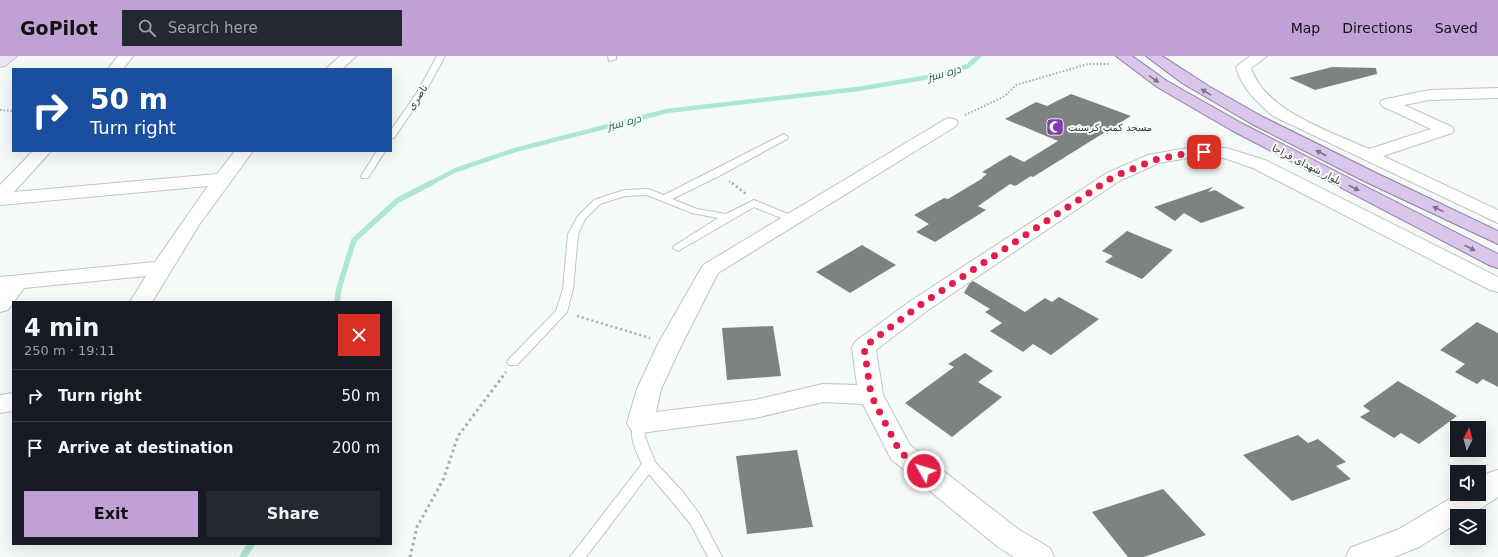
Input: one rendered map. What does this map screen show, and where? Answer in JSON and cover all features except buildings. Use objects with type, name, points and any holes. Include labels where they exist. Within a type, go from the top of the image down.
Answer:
[{"type":"main road","points":[[0,63],[10,56]]},
{"type":"main road","name":"بلوار شهدای فراجا","points":[[1153,56],[1182,77],[1220,100],[1340,163],[1498,238]]},
{"type":"main road","name":"بلوار شهدای فراجا","points":[[1127,60],[1168,88],[1237,128],[1498,262]]},
{"type":"street","points":[[116,68],[126,56]]},
{"type":"street","points":[[334,68],[349,56]]},
{"type":"street","points":[[1115,56],[1127,60]]},
{"type":"street","points":[[1260,56],[1243,67],[1246,79],[1256,93],[1279,113],[1498,217]]},
{"type":"street","points":[[1368,155],[1446,130],[1388,103],[1429,95],[1498,93]]},
{"type":"street","points":[[871,395],[823,393],[755,410],[640,423],[649,390],[670,344],[710,269],[950,123]]},
{"type":"street","points":[[0,197],[41,152]]},
{"type":"street","points":[[142,301],[161,268],[221,179],[243,152]]},
{"type":"street","points":[[1039,557],[1008,538],[900,452],[871,395],[864,347],[920,305],[1113,177],[1154,160],[1193,152],[1226,153],[1259,164],[1498,285]]},
{"type":"street","points":[[0,197],[221,179]]},
{"type":"street","points":[[0,305],[9,283],[161,268]]},
{"type":"street","points":[[0,404],[12,402]]},
{"type":"street","points":[[1361,557],[1408,538],[1494,491]]},
{"type":"lane","name":"ناصری","points":[[392,135],[422,91],[441,56]]},
{"type":"lane","points":[[666,198],[716,174],[784,137]]},
{"type":"lane","points":[[364,176],[380,152]]},
{"type":"lane","points":[[513,362],[561,312],[568,289],[573,234],[581,218],[597,202],[624,193],[648,192],[695,211],[727,217]]},
{"type":"lane","points":[[678,248],[727,217],[754,203],[792,219]]},
{"type":"lane","points":[[640,423],[638,437],[649,465],[677,493],[709,542],[715,557]]},
{"type":"lane","points":[[577,557],[649,465]]},
{"type":"path","points":[[950,123],[1005,96],[1016,85],[1088,64],[1127,60]]},
{"type":"path","points":[[0,110],[12,111]]},
{"type":"path","points":[[716,174],[740,187],[754,203]]},
{"type":"path","points":[[561,312],[598,321],[670,344]]},
{"type":"path","points":[[410,557],[417,527],[443,480],[458,436],[513,362]]},
{"type":"waterway","name":"دره سبز","points":[[429,184],[456,170],[515,150],[667,111],[858,89],[935,76],[968,66],[979,56]]},
{"type":"waterway","name":"دره سبز","points":[[337,301],[339,288],[354,240],[398,200],[431,183]]},
{"type":"waterway","name":"دره سبز","points":[[243,557],[250,545]]},
{"type":"place","name":"مسجد کمپ کرسنت","points":[[1055,127]]},
{"type":"route","points":[[924,471],[900,452],[871,395],[864,347],[920,305],[1113,177],[1154,160],[1193,152],[1204,152]]}]
